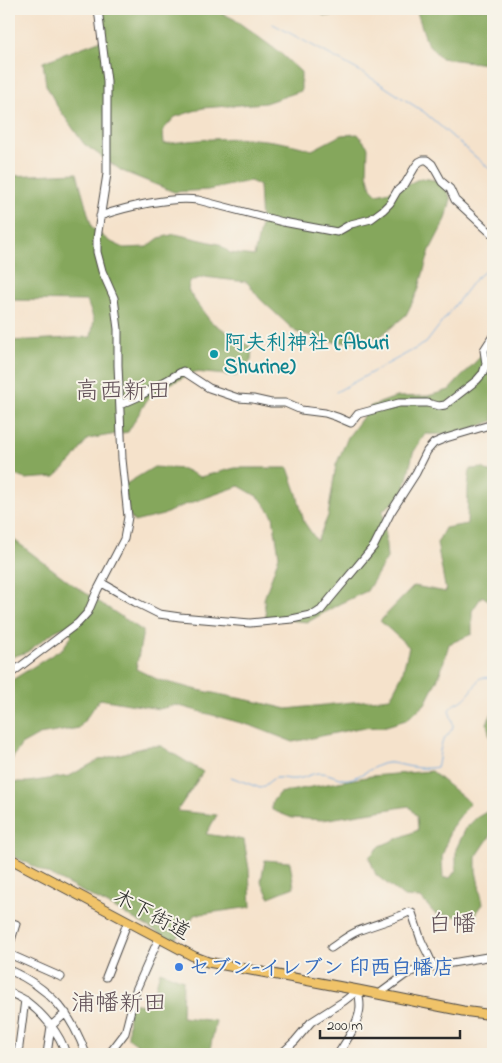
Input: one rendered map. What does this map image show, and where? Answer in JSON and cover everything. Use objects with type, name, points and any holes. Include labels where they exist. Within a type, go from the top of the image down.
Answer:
[{"type":"main road","name":"木下街道","points":[[9,858],[195,957],[208,962],[463,1011],[493,1015]]},
{"type":"street","points":[[9,675],[78,623],[88,612],[124,539],[128,517],[122,460],[118,329],[114,298],[102,271],[97,252],[97,238],[107,174],[107,80],[98,9]]},
{"type":"street","points":[[100,216],[143,204],[187,199],[283,222],[337,232],[351,224],[371,219],[383,210],[390,203],[397,190],[405,184],[414,167],[419,162],[427,160],[432,164],[442,182],[450,189],[455,200],[493,235]]},
{"type":"street","points":[[120,405],[138,397],[183,371],[209,388],[238,398],[285,403],[301,410],[325,413],[351,423],[358,414],[399,403],[445,405],[483,373],[486,364],[484,350],[493,336]]},
{"type":"street","points":[[102,583],[159,614],[250,623],[292,619],[315,614],[321,610],[374,546],[391,512],[416,473],[427,451],[434,443],[493,424]]},
{"type":"street","points":[[331,948],[358,931],[410,912],[433,966]]},
{"type":"street","points":[[106,977],[128,921]]},
{"type":"street","points":[[9,922],[16,924],[9,946]]},
{"type":"street","points":[[109,1054],[125,1033],[136,990],[159,938]]},
{"type":"street","points":[[9,954],[61,977]]},
{"type":"street","points":[[379,994],[414,971],[493,956]]},
{"type":"street","points":[[9,970],[45,990],[66,1013],[86,1054]]},
{"type":"street","points":[[281,1054],[311,1022],[344,1001],[357,990]]},
{"type":"street","points":[[338,1054],[353,1029],[358,1016],[360,1006],[357,990]]},
{"type":"street","points":[[9,992],[25,1000],[51,1026],[64,1047],[66,1054]]},
{"type":"street","points":[[18,1054],[25,1000]]},
{"type":"street","points":[[47,1054],[51,1026],[66,1013]]},
{"type":"green space","points":[[101,9],[150,9],[150,11],[165,9],[213,9],[234,19],[279,52],[301,72],[301,91],[265,103],[203,108],[175,117],[163,130],[164,144],[238,138],[275,141],[312,150],[341,135],[358,134],[368,147],[367,173],[371,188],[377,194],[398,189],[421,178],[442,181],[451,199],[446,219],[430,250],[418,291],[406,315],[380,337],[338,343],[296,332],[260,299],[247,282],[204,277],[190,281],[188,290],[211,322],[252,348],[251,361],[236,376],[195,372],[168,385],[147,400],[128,432],[88,439],[72,461],[55,477],[25,479],[9,473],[9,341],[91,337],[94,320],[87,301],[9,300],[9,176],[77,173],[92,228],[109,241],[124,248],[147,247],[159,238],[175,234],[219,244],[230,253],[254,256],[261,225],[259,185],[250,181],[208,190],[174,192],[122,171],[84,144],[57,106],[46,85],[43,62],[104,39]]},
{"type":"green space","points":[[313,9],[353,9],[345,15],[325,16]]},
{"type":"green space","points":[[416,9],[493,9],[493,65],[441,58],[427,43]]},
{"type":"green space","points":[[493,343],[493,421],[455,435],[425,434],[413,453],[405,488],[398,499],[383,510],[387,558],[367,591],[339,604],[308,622],[266,618],[264,599],[279,556],[273,516],[260,498],[239,486],[179,507],[163,515],[134,522],[123,503],[121,487],[154,467],[183,469],[200,477],[235,468],[288,468],[304,522],[317,541],[328,516],[336,465],[348,437],[371,406],[396,397],[428,396],[449,390]]},
{"type":"green space","points":[[483,468],[493,474],[493,603],[482,596],[472,611],[472,634],[449,644],[440,674],[425,704],[406,720],[383,727],[359,728],[293,742],[252,726],[176,705],[159,709],[100,699],[79,728],[39,735],[21,745],[11,761],[9,761],[9,682],[63,648],[72,635],[64,627],[55,631],[27,652],[9,658],[9,536],[72,584],[143,631],[136,669],[159,680],[287,709],[390,698],[402,675],[409,647],[380,621],[414,586],[446,592],[437,543],[445,528],[467,524],[470,469]]},
{"type":"green space","points":[[493,711],[493,751],[487,723]]},
{"type":"green space","points":[[149,746],[161,746],[203,772],[177,811],[217,815],[206,834],[244,840],[249,869],[251,907],[194,915],[187,927],[173,941],[118,910],[9,854],[9,784],[69,776],[99,760]]},
{"type":"green space","points":[[431,771],[470,803],[451,828],[442,857],[443,878],[450,878],[456,870],[456,849],[466,828],[476,818],[488,811],[493,788],[493,832],[476,857],[476,871],[483,904],[473,918],[435,914],[421,898],[404,897],[376,875],[369,857],[380,846],[418,830],[417,816],[409,806],[323,820],[292,818],[272,810],[272,802],[279,793],[371,776]]},
{"type":"green space","points":[[265,860],[290,862],[294,887],[269,897],[261,881]]},
{"type":"green space","points":[[160,971],[183,980],[182,1017],[216,1021],[209,1054],[150,1054],[128,1038],[129,1003],[144,1005],[155,990]]},
{"type":"waterway","points":[[273,24],[365,74],[424,112],[493,172]]},
{"type":"waterway","points":[[336,392],[426,343],[475,279],[493,265]]},
{"type":"waterway","points":[[231,777],[260,788],[276,778],[298,779],[318,773],[348,779],[388,763],[418,768],[437,767],[442,743],[453,726],[449,710],[467,696],[480,678],[493,677]]},
{"type":"place","name":"阿夫利神社 (Aburi Shurine)","points":[[214,354]]},
{"type":"place","name":"セブン-イレブン 印西白幡店","points":[[179,967]]},
{"type":"district","name":"高西新田","points":[[123,390]]},
{"type":"district","name":"白幡","points":[[452,923]]},
{"type":"district","name":"浦幡新田","points":[[119,1002]]}]
